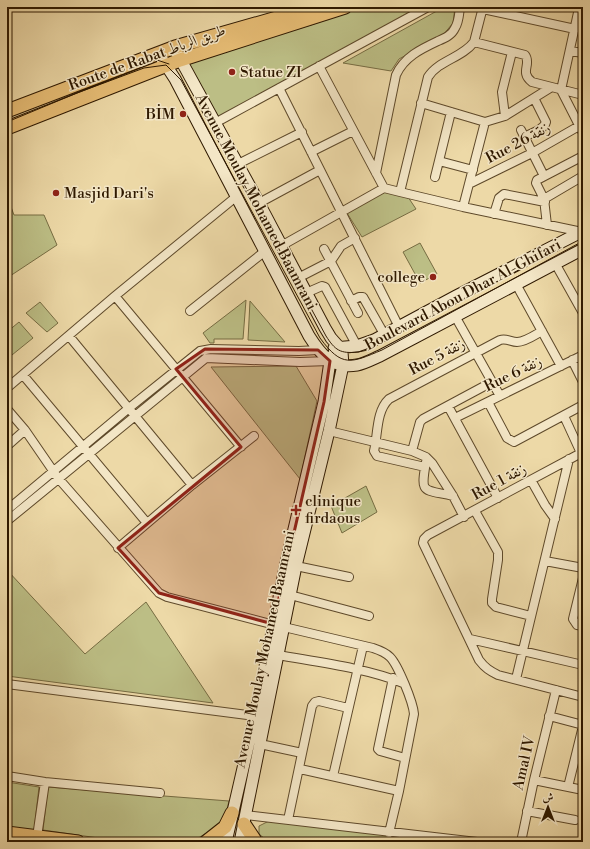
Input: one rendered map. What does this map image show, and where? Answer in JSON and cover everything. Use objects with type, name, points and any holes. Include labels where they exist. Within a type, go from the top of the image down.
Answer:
[{"type":"main road","name":"Route de Rabat طريق الرباط","points":[[7,111],[174,47],[315,7]]},
{"type":"main road","name":"Route de Rabat طريق الرباط","points":[[7,128],[166,65],[345,7]]},
{"type":"main road","points":[[206,842],[225,827],[232,813]]},
{"type":"main road","points":[[245,820],[256,842]]},
{"type":"main road","points":[[7,833],[78,842]]},
{"type":"street","points":[[215,123],[428,7]]},
{"type":"street","points":[[376,173],[396,74],[400,65],[414,54],[453,32],[457,23],[460,7]]},
{"type":"street","points":[[400,192],[428,77],[436,67],[465,51],[474,42],[483,8],[575,29]]},
{"type":"street","points":[[579,8],[561,90],[581,129]]},
{"type":"street","points":[[474,42],[526,56],[527,60],[525,73],[529,80],[538,85],[583,95]]},
{"type":"street","name":"Avenue Moulay Mohamed Baamrani","points":[[174,47],[325,328],[342,352],[343,365],[290,595],[278,626],[255,716],[226,842]]},
{"type":"street","points":[[570,50],[583,53]]},
{"type":"street","points":[[505,116],[502,92],[512,52]]},
{"type":"street","name":"Avenue Moulay Mohamed Baamrani","points":[[159,53],[175,79],[309,336],[318,350],[330,361]]},
{"type":"street","points":[[319,66],[384,188]]},
{"type":"street","points":[[279,88],[398,327]]},
{"type":"street","points":[[421,103],[485,122],[505,116],[550,88]]},
{"type":"street","points":[[534,98],[546,124],[542,128],[522,134],[544,176]]},
{"type":"street","points":[[435,176],[451,112]]},
{"type":"street","points":[[463,207],[485,122]]},
{"type":"street","name":"Rue 26 زنقة","points":[[469,184],[581,129]]},
{"type":"street","points":[[311,152],[353,131]]},
{"type":"street","points":[[238,164],[302,132]]},
{"type":"street","points":[[547,225],[545,200],[536,183],[537,180],[583,156]]},
{"type":"street","points":[[439,161],[473,170]]},
{"type":"street","points":[[259,203],[320,170]]},
{"type":"street","points":[[494,214],[501,195],[504,194],[545,200],[583,176]]},
{"type":"street","points":[[281,246],[384,188],[494,214],[582,232]]},
{"type":"street","points":[[7,388],[115,296],[237,196]]},
{"type":"street","name":"Boulevard Abou Dhar Al-Ghifari","points":[[7,521],[56,475],[83,447],[176,369],[200,351],[205,349],[299,351],[357,346],[374,340],[582,232]]},
{"type":"street","points":[[298,278],[331,261],[340,246],[355,238]]},
{"type":"street","points":[[324,249],[358,313]]},
{"type":"street","name":"Boulevard Abou Dhar Al-Ghifari","points":[[7,510],[56,475],[89,454],[206,358],[300,362],[330,361],[343,365],[357,365],[380,356],[583,249]]},
{"type":"street","points":[[190,311],[264,252]]},
{"type":"street","points":[[555,264],[583,313]]},
{"type":"street","points":[[516,284],[561,366]]},
{"type":"street","points":[[306,293],[322,286],[325,287],[357,346]]},
{"type":"street","points":[[115,296],[241,447]]},
{"type":"street","points":[[352,301],[359,296],[363,297],[384,334]]},
{"type":"street","points":[[455,316],[500,396]]},
{"type":"street","name":"Rue 5 زنقة","points":[[376,442],[381,410],[389,399],[500,340],[504,339],[518,342],[542,331]]},
{"type":"street","points":[[69,336],[136,415],[192,485]]},
{"type":"street","name":"Avenue Moulay Mohamed Baamrani","points":[[240,842],[278,655],[278,626],[286,563],[324,402],[330,361],[333,353],[339,347]]},
{"type":"street","name":"Rue 6 زنقة","points":[[455,418],[583,355]]},
{"type":"street","points":[[572,360],[583,382]]},
{"type":"street","points":[[23,375],[147,523]]},
{"type":"street","points":[[412,451],[420,422],[423,419],[492,382]]},
{"type":"street","points":[[488,402],[507,438],[514,442],[583,405]]},
{"type":"street","points":[[448,406],[498,498]]},
{"type":"street","points":[[7,409],[25,430],[56,475],[118,548],[163,596],[278,626],[363,646],[380,651],[390,657],[395,664],[412,703],[414,714],[406,758],[389,833]]},
{"type":"street","points":[[564,416],[582,452]]},
{"type":"street","points":[[7,446],[25,430]]},
{"type":"street","points":[[329,431],[412,451],[426,457],[432,463],[453,496],[464,517]]},
{"type":"street","points":[[118,548],[192,485],[254,436]]},
{"type":"street","points":[[376,442],[374,451],[377,456],[425,467]]},
{"type":"street","name":"Rue 1 زنقة","points":[[470,639],[425,549],[424,539],[428,535],[464,517],[582,452]]},
{"type":"street","points":[[426,457],[422,482],[423,488],[453,496]]},
{"type":"street","points":[[516,680],[569,459]]},
{"type":"street","points":[[531,480],[555,519]]},
{"type":"street","points":[[475,511],[498,552],[492,603],[496,607],[531,616]]},
{"type":"street","points":[[545,561],[583,568]]},
{"type":"street","points":[[296,566],[349,577]]},
{"type":"street","points":[[583,578],[582,588],[573,619],[577,625],[583,626]]},
{"type":"street","points":[[290,595],[368,616]]},
{"type":"street","points":[[470,639],[583,665]]},
{"type":"street","points":[[470,639],[479,660],[489,670],[498,675],[583,697]]},
{"type":"street","points":[[333,776],[363,646]]},
{"type":"street","points":[[278,655],[358,670],[393,678],[403,682]]},
{"type":"street","points":[[393,678],[378,749],[380,751],[406,758]]},
{"type":"street","points":[[7,684],[255,716]]},
{"type":"street","name":"Amal IV","points":[[521,842],[534,780],[556,690]]},
{"type":"street","points":[[288,820],[300,769],[312,706],[315,702],[319,701],[348,708]]},
{"type":"street","points":[[549,716],[583,725],[568,788]]},
{"type":"street","points":[[260,744],[302,753]]},
{"type":"street","points":[[300,769],[399,791]]},
{"type":"street","points":[[7,776],[45,782],[160,793]]},
{"type":"street","points":[[534,780],[583,790]]},
{"type":"street","points":[[37,837],[45,782]]},
{"type":"street","points":[[527,811],[575,820]]},
{"type":"street","points":[[245,820],[288,820],[389,833],[477,842]]},
{"type":"highlighted area","points":[[205,349],[318,350],[330,361],[324,402],[273,624],[159,593],[118,548],[241,447],[176,369]]},
{"type":"green space","points":[[361,7],[436,7],[215,122],[183,61],[311,25]]},
{"type":"green space","points":[[444,7],[455,7],[453,23],[443,35],[399,59],[391,71],[343,63]]},
{"type":"green space","points":[[384,188],[408,197],[416,209],[362,237],[347,213]]},
{"type":"green space","points":[[7,196],[14,215],[44,215],[57,245],[7,278]]},
{"type":"green space","points":[[420,243],[437,274],[420,283],[403,252]]},
{"type":"green space","points":[[246,300],[243,339],[214,339],[214,343],[210,343],[203,333]]},
{"type":"green space","points":[[250,301],[285,342],[248,340]]},
{"type":"green space","points":[[40,302],[58,323],[47,332],[26,313]]},
{"type":"green space","points":[[19,322],[33,338],[7,359],[7,332]]},
{"type":"green space","points":[[296,366],[317,401],[300,479],[211,367]]},
{"type":"green space","points":[[366,486],[377,512],[342,533],[331,506]]},
{"type":"green space","points":[[7,570],[85,654],[146,602],[213,703],[7,676]]},
{"type":"green space","points":[[7,782],[39,787],[34,831],[7,827]]},
{"type":"green space","points":[[48,787],[229,801],[224,822],[192,842],[126,842],[43,830]]},
{"type":"green space","points":[[269,821],[456,842],[269,842],[259,834],[259,826]]},
{"type":"tram line","points":[[139,64],[157,60],[169,64]]},
{"type":"tram line","points":[[7,122],[77,93],[144,68],[166,65],[181,80],[320,338],[335,354],[348,360],[362,358],[382,350],[583,241]]},
{"type":"tram line","points":[[239,175],[329,341],[335,348],[342,352],[358,352],[373,348]]},
{"type":"tram line","points":[[433,316],[541,258]]},
{"type":"railway","points":[[7,11],[14,7]]},
{"type":"place","name":"Statue ZI","points":[[232,72]]},
{"type":"place","name":"BİM","points":[[183,114]]},
{"type":"place","name":"Masjid Dari's","points":[[56,193]]},
{"type":"place","name":"college","points":[[433,277]]},
{"type":"place","name":"clinique firdaous","points":[[296,510]]}]
